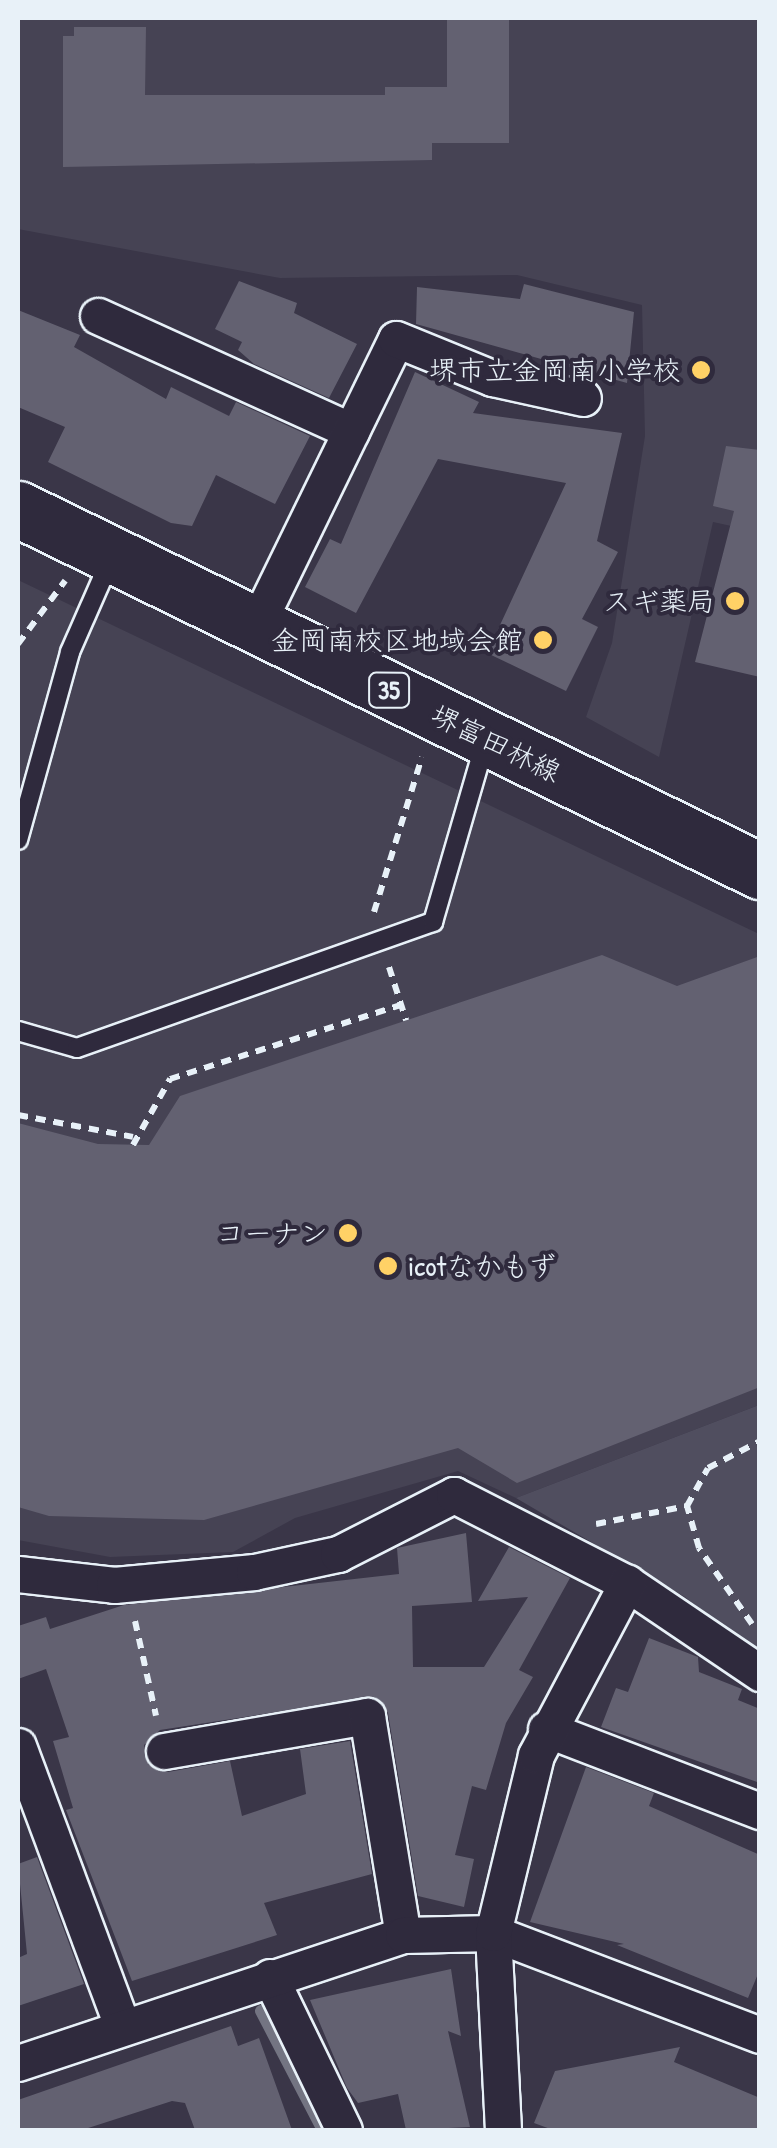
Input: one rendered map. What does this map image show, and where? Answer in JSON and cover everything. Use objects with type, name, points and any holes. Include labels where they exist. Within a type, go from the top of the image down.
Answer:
[{"type":"main road","name":"堺富田林線","points":[[18,509],[90,567],[256,626],[760,872]]},
{"type":"street","points":[[98,316],[351,431]]},
{"type":"street","points":[[256,626],[396,339],[492,378],[583,398]]},
{"type":"street","points":[[18,1574],[126,1582],[338,1554],[454,1496],[627,1583],[753,1668]]},
{"type":"street","points":[[503,2130],[493,1933],[546,1729],[627,1583]]},
{"type":"street","points":[[164,1752],[368,1716],[403,1935]]},
{"type":"street","points":[[546,1729],[760,1811]]},
{"type":"street","points":[[18,1746],[32,1829],[122,2026]]},
{"type":"street","points":[[18,2063],[403,1935],[493,1933],[760,2035]]},
{"type":"street","points":[[270,1977],[344,2130]]},
{"type":"lane","points":[[18,840],[90,567]]},
{"type":"lane","points":[[18,1031],[78,1048],[433,922],[486,738]]},
{"type":"path","points":[[18,644],[90,567]]},
{"type":"path","points":[[406,1020],[373,915],[426,746]]},
{"type":"path","points":[[18,1114],[133,1141],[170,1079],[400,1005]]},
{"type":"path","points":[[753,1668],[751,1612],[699,1548],[687,1506],[708,1468],[760,1441]]},
{"type":"path","points":[[565,1550],[616,1514],[687,1506]]},
{"type":"path","points":[[126,1582],[164,1752]]},
{"type":"shaded area","name":"堺市立金岡南小学校","points":[[18,18],[759,18],[759,532],[713,522],[659,757],[586,717],[612,643],[645,436],[642,305],[517,275],[280,278],[18,229]]},
{"type":"shaded area","points":[[18,580],[759,934],[759,1405],[516,1498],[458,1471],[295,1518],[233,1552],[110,1557],[18,1540]]},
{"type":"shaded area","points":[[759,1405],[759,1656],[685,1597],[516,1498]]},
{"type":"building","points":[[447,18],[509,18],[509,143],[432,143],[432,160],[63,167],[63,36],[74,36],[74,27],[146,27],[145,95],[385,95],[385,87],[447,87]]},
{"type":"building","points":[[239,281],[297,303],[294,313],[357,344],[329,398],[254,364],[238,350],[242,342],[215,329]]},
{"type":"building","points":[[524,284],[634,312],[627,383],[416,324],[417,287],[520,299]]},
{"type":"building","points":[[18,310],[80,335],[74,347],[166,399],[171,387],[229,416],[236,402],[310,436],[275,504],[216,475],[192,526],[171,523],[48,462],[65,427],[18,407]]},
{"type":"building","points":[[415,372],[479,402],[473,413],[622,433],[597,541],[618,552],[582,619],[598,627],[566,691],[487,653],[566,483],[438,459],[356,613],[305,587],[330,539],[341,544]]},
{"type":"building","name":"スギ薬局","points":[[726,446],[760,450],[760,677],[695,662],[734,511],[713,506]]},
{"type":"building","name":"icotなかもず","points":[[602,955],[677,986],[760,956],[760,1387],[517,1483],[458,1448],[204,1520],[49,1516],[18,1507],[18,1123],[98,1144],[149,1145],[180,1096]]},
{"type":"building","points":[[466,1533],[472,1602],[412,1606],[413,1667],[484,1667],[528,1597],[478,1601],[509,1547],[570,1578],[519,1670],[533,1677],[506,1723],[486,1790],[472,1786],[455,1855],[474,1859],[464,1907],[418,1896],[388,1713],[375,1697],[160,1730],[144,1745],[148,1765],[168,1772],[230,1761],[242,1816],[306,1794],[300,1749],[350,1741],[372,1874],[264,1903],[277,1935],[132,1981],[66,1810],[73,1808],[53,1741],[69,1737],[46,1669],[18,1679],[18,1626],[46,1617],[50,1629],[124,1605],[399,1574],[397,1548]]},
{"type":"building","points":[[649,1638],[698,1657],[699,1672],[742,1689],[738,1700],[760,1709],[760,1783],[601,1727],[616,1688],[628,1692]]},
{"type":"building","points":[[586,1767],[654,1793],[649,1806],[760,1855],[760,1969],[748,1998],[617,1945],[624,1944],[530,1922]]},
{"type":"building","points":[[37,1857],[84,1984],[18,2006],[18,1958],[27,1954],[18,1864]]},
{"type":"building","points":[[451,1969],[461,2036],[448,2031],[470,2127],[406,2130],[398,2094],[358,2103],[347,2088],[310,2000]]},
{"type":"building","points":[[231,2026],[238,2046],[259,2038],[292,2130],[195,2130],[185,2103],[172,2101],[82,2130],[18,2130],[18,2100]]},
{"type":"building","points":[[680,2047],[674,2062],[760,2098],[760,2130],[553,2130],[534,2123],[555,2071]]},
{"type":"waterway","points":[[261,2011],[323,2130]]},
{"type":"place","name":"堺市立金岡南小学校","points":[[701,370]]},
{"type":"place","name":"スギ薬局","points":[[735,601]]},
{"type":"place","name":"金岡南校区地域会館","points":[[543,640]]},
{"type":"place","name":"コーナン","points":[[348,1233]]},
{"type":"place","name":"icotなかもず","points":[[388,1266]]}]
